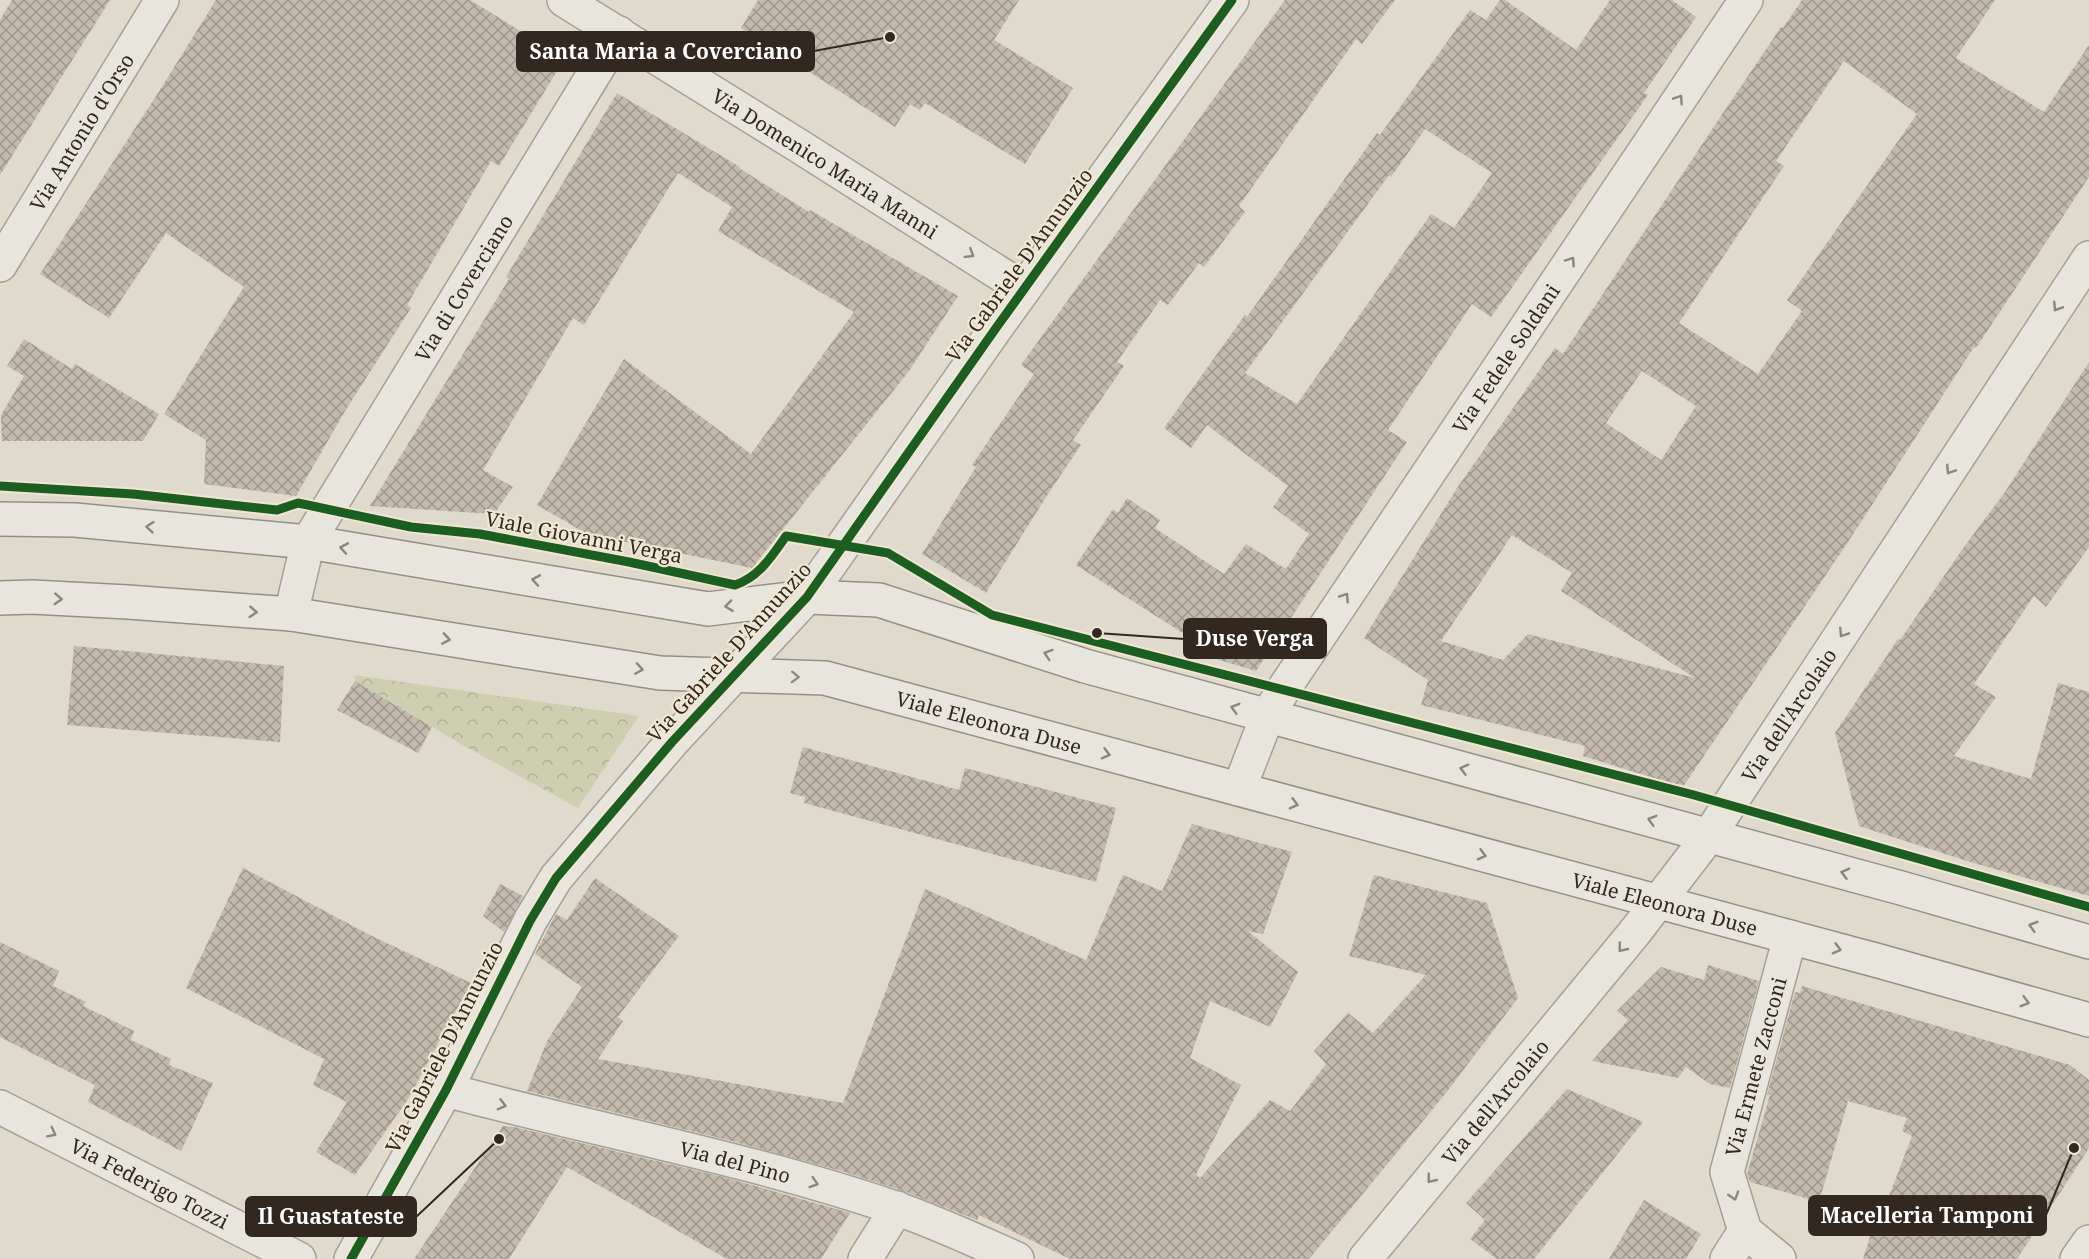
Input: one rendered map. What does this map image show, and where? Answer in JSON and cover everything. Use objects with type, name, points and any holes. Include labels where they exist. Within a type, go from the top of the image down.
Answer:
[{"type":"street","name":"Via Antonio d'Orso","points":[[0,265],[162,0]]},
{"type":"street","name":"Via Domenico Maria Manni","points":[[564,0],[620,33],[1024,289]]},
{"type":"street","name":"Via Gabriele D'Annunzio","points":[[351,1259],[446,1090],[530,921],[556,878],[672,742],[807,597],[1024,289],[1232,0]]},
{"type":"street","name":"Via Fedele Soldani","points":[[1267,717],[1746,0]]},
{"type":"street","name":"Via di Coverciano","points":[[308,542],[620,33]]},
{"type":"street","name":"Via dell'Arcolaio","points":[[1365,1259],[1658,902],[1708,837],[2089,258]]},
{"type":"street","points":[[0,519],[75,520],[308,542],[708,609],[807,597],[879,600],[1085,666],[1901,888],[2089,942]]},
{"type":"street","points":[[291,614],[308,542]]},
{"type":"street","points":[[0,598],[32,597],[107,601],[291,614],[660,673],[736,675]]},
{"type":"street","name":"Viale Eleonora Duse","points":[[736,675],[825,678],[1790,937],[2089,1020]]},
{"type":"street","points":[[1239,789],[1267,717]]},
{"type":"street","name":"Via Ermete Zacconi","points":[[1745,1231],[1726,1172],[1790,937]]},
{"type":"street","name":"Via del Pino","points":[[446,1090],[560,1120],[776,1171],[897,1209],[1017,1259]]},
{"type":"street","name":"Via Federigo Tozzi","points":[[0,1107],[299,1259]]},
{"type":"street","points":[[865,1259],[897,1209]]},
{"type":"street","points":[[1727,1259],[1745,1231],[1779,1259]]},
{"type":"street","points":[[2078,1259],[2089,1242]]},
{"type":"green space","points":[[355,675],[639,716],[578,808],[466,747],[355,681]]},
{"type":"building","points":[[12,0],[110,0],[0,175],[0,20]]},
{"type":"building","points":[[216,0],[470,0],[565,58],[499,166],[491,161],[407,305],[411,308],[345,411],[296,496],[204,484],[206,440],[164,414],[244,287],[166,233],[109,318],[40,274]]},
{"type":"building","points":[[758,0],[1019,0],[994,40],[1073,88],[1025,164],[925,103],[920,110],[910,104],[895,127],[741,28]]},
{"type":"building","points":[[1285,0],[1395,0],[1362,44],[1356,39],[1239,206],[1245,212],[1204,267],[1199,263],[1168,305],[1160,300],[1117,362],[1124,366],[1073,440],[1081,445],[986,593],[922,554],[976,467],[972,465],[1034,374],[1021,365]]},
{"type":"building","points":[[1500,0],[1505,0],[1576,50],[1610,0],[1672,0],[1696,17],[1644,93],[1648,95],[1491,317],[1472,304],[1388,430],[1407,442],[1256,671],[1190,651],[1192,639],[1076,565],[1113,509],[1118,513],[1127,498],[1160,520],[1155,528],[1224,574],[1246,544],[1286,569],[1309,534],[1273,507],[1288,486],[1207,425],[1191,448],[1164,428],[1245,315],[1247,317],[1377,133],[1380,135],[1470,10],[1486,20]],"holes":[[[1425,129],[1492,173],[1454,228],[1431,214],[1297,404],[1245,373]]]},
{"type":"building","points":[[1802,0],[1995,0],[1956,58],[2044,112],[2089,45],[2089,177],[1683,787],[1583,756],[1585,746],[1421,705],[1428,680],[1364,638],[1457,488],[1555,348],[1563,354],[1781,27],[1783,28]],"holes":[[[1844,61],[1917,114],[1787,300],[1802,311],[1758,374],[1679,323],[1784,166],[1776,161]],[[1642,371],[1696,406],[1661,460],[1606,423]],[[1512,535],[1572,573],[1561,591],[1695,678],[1528,634],[1503,660],[1441,641]]]},
{"type":"building","points":[[617,93],[740,167],[809,212],[810,210],[958,296],[909,371],[752,568],[587,534],[537,505],[624,359],[751,454],[854,312],[718,231],[732,207],[678,173],[584,325],[573,318],[483,470],[513,487],[494,514],[370,506],[509,279],[506,277]]},
{"type":"building","points":[[24,339],[72,369],[75,364],[159,414],[143,441],[2,441],[1,415],[24,376],[7,366]]},
{"type":"building","points":[[2089,362],[2089,547],[2046,607],[2034,596],[1974,684],[1996,697],[1954,756],[2031,779],[2058,683],[2089,692],[2089,896],[1967,861],[1859,826],[1835,733],[1898,639],[1900,640],[2005,492]]},
{"type":"building","points":[[74,646],[284,666],[280,742],[67,725]]},
{"type":"building","points":[[355,681],[432,727],[418,753],[337,710]]},
{"type":"building","points":[[803,747],[959,790],[965,768],[1116,808],[1096,882],[804,803],[805,797],[790,793]]},
{"type":"building","points":[[1192,824],[1292,852],[1263,934],[1248,931],[1298,972],[1270,1027],[1210,1001],[1190,1058],[1241,1085],[1196,1175],[1200,1178],[1270,1100],[1290,1111],[1326,1064],[1314,1051],[1348,1013],[1373,1033],[1426,975],[1349,956],[1374,875],[1487,903],[1518,998],[1446,1093],[1309,1259],[1070,1259],[979,1215],[977,1220],[906,1192],[845,1172],[732,1141],[527,1091],[547,1041],[582,987],[535,954],[556,914],[567,920],[595,878],[679,936],[618,1017],[623,1021],[598,1059],[843,1103],[925,889],[1086,960],[1123,875],[1162,891]]},
{"type":"building","points":[[243,868],[372,936],[471,983],[408,1099],[355,1175],[316,1152],[347,1102],[313,1085],[324,1059],[186,988]]},
{"type":"building","points":[[500,884],[523,896],[504,932],[483,916]]},
{"type":"building","points":[[0,942],[59,971],[53,986],[86,1002],[83,1006],[134,1031],[131,1040],[171,1059],[169,1065],[213,1083],[181,1151],[88,1102],[95,1085],[0,1037]]},
{"type":"building","points":[[1708,965],[1759,981],[1730,1088],[1710,1084],[1686,1067],[1678,1078],[1592,1061],[1628,1020],[1617,1011],[1661,967],[1704,980]]},
{"type":"building","points":[[1802,986],[2070,1065],[2089,1080],[2089,1148],[2017,1259],[1863,1259],[1876,1218],[1880,1220],[1912,1136],[1902,1131],[1907,1118],[1848,1101],[1819,1202],[1750,1182],[1747,1174],[1770,1095],[1767,1095],[1795,992],[1800,993]]},
{"type":"building","points":[[1567,1089],[1643,1122],[1534,1259],[1497,1259],[1470,1239],[1485,1220],[1466,1203]]},
{"type":"building","points":[[503,1126],[723,1177],[850,1213],[821,1259],[727,1259],[567,1167],[509,1259],[414,1259]]},
{"type":"building","points":[[1644,1200],[1701,1234],[1686,1259],[1609,1259]]},
{"type":"cycle path","points":[[351,1259],[446,1090],[530,921],[556,878],[672,742],[807,597],[996,328],[1232,0]]},
{"type":"cycle path","name":"Viale Giovanni Verga","points":[[0,486],[133,494],[277,510],[298,503],[411,527],[480,534],[735,585],[758,571],[786,536],[888,553],[992,615],[1694,795],[2089,907]]},
{"type":"place","name":"Santa Maria a Coverciano","points":[[890,37]]},
{"type":"place","name":"Duse Verga","points":[[1097,633]]},
{"type":"place","name":"Il Guastateste","points":[[499,1139]]},
{"type":"place","name":"Macelleria Tamponi","points":[[2074,1148]]}]
